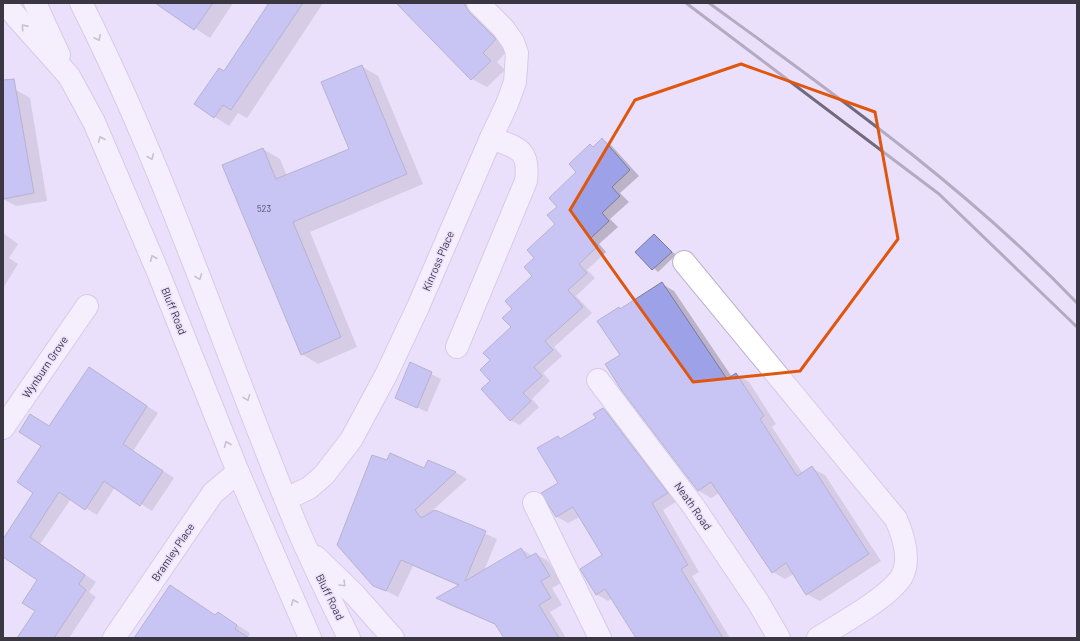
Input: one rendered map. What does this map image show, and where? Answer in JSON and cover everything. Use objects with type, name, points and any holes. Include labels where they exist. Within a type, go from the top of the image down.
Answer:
[{"type":"street","name":"Bluff Road","points":[[6,3],[19,20],[69,76],[94,122],[149,251],[238,472],[310,638]]},
{"type":"street","points":[[34,3],[69,76]]},
{"type":"street","name":"Bluff Road","points":[[81,3],[112,65],[158,173],[305,547],[349,638]]},
{"type":"street","name":"Kinross Place","points":[[286,498],[309,488],[324,475],[351,440],[386,375],[418,307],[507,104],[515,82],[517,53],[513,42],[503,28],[478,3]]},
{"type":"street","points":[[457,347],[526,181],[527,159],[523,152],[517,147],[491,138]]},
{"type":"street","points":[[684,262],[896,519],[903,534],[905,564],[902,575],[894,585],[871,604],[818,638]]},
{"type":"street","name":"Wynburn Grove","points":[[3,428],[86,306]]},
{"type":"street","name":"Neath Road","points":[[598,380],[694,507],[758,602],[779,638]]},
{"type":"street","name":"Bramley Place","points":[[114,638],[213,493],[238,472]]},
{"type":"street","points":[[534,503],[600,638]]},
{"type":"street","points":[[305,547],[355,595],[393,638]]},
{"type":"highlighted area","points":[[741,64],[875,112],[898,239],[800,371],[693,382],[570,210],[635,100]]},
{"type":"building","points":[[155,3],[213,3],[194,30]]},
{"type":"building","points":[[269,3],[303,3],[231,110],[223,105],[214,118],[194,104],[219,68],[224,71]]},
{"type":"building","points":[[396,3],[464,3],[469,12],[496,39],[483,53],[491,61],[471,80]]},
{"type":"building","points":[[362,65],[407,174],[293,222],[341,337],[301,355],[222,165],[263,148],[276,179],[349,149],[321,82]]},
{"type":"building","points":[[14,79],[34,193],[3,199],[3,80]]},
{"type":"building","points":[[602,138],[630,170],[612,187],[620,196],[602,213],[609,221],[591,238],[598,246],[579,264],[587,273],[568,290],[583,307],[545,341],[553,350],[534,367],[542,376],[523,393],[531,401],[510,421],[481,389],[490,381],[480,370],[490,360],[483,353],[511,327],[502,318],[512,309],[505,301],[532,276],[524,267],[534,258],[527,250],[555,224],[547,215],[557,207],[549,198],[576,172],[569,164],[590,144],[593,147]]},
{"type":"building","points":[[654,234],[672,252],[652,270],[635,252]]},
{"type":"building","points":[[662,282],[727,379],[736,373],[764,416],[760,419],[797,476],[812,466],[869,554],[806,595],[786,563],[772,573],[711,482],[698,491],[622,391],[605,364],[620,355],[597,321],[619,307],[620,309]]},
{"type":"building","points":[[410,362],[432,372],[417,408],[395,398]]},
{"type":"building","points":[[89,367],[147,406],[123,444],[163,471],[140,506],[104,481],[85,510],[59,492],[30,537],[85,575],[79,584],[86,590],[54,638],[17,638],[35,611],[22,603],[37,580],[3,557],[3,539],[33,493],[17,482],[41,446],[19,432],[30,414],[49,426]]},
{"type":"building","points":[[603,408],[668,493],[652,503],[688,565],[681,569],[723,638],[636,638],[605,589],[596,595],[580,569],[602,555],[573,507],[556,517],[541,493],[558,483],[537,448],[558,436],[560,439],[596,418],[593,414]]},
{"type":"building","points":[[390,453],[424,468],[428,460],[456,472],[415,510],[421,518],[435,510],[486,531],[465,581],[521,548],[527,558],[536,553],[550,576],[541,581],[551,598],[539,605],[559,638],[504,638],[495,624],[436,598],[459,585],[401,560],[386,591],[373,586],[337,545],[372,455],[387,460]]},
{"type":"building","points":[[170,585],[215,615],[218,612],[237,625],[235,629],[249,638],[134,638]]},
{"type":"railway","points":[[686,3],[939,194],[1077,327]]},
{"type":"railway","points":[[709,3],[853,108],[946,182],[1035,261],[1077,303]]}]
